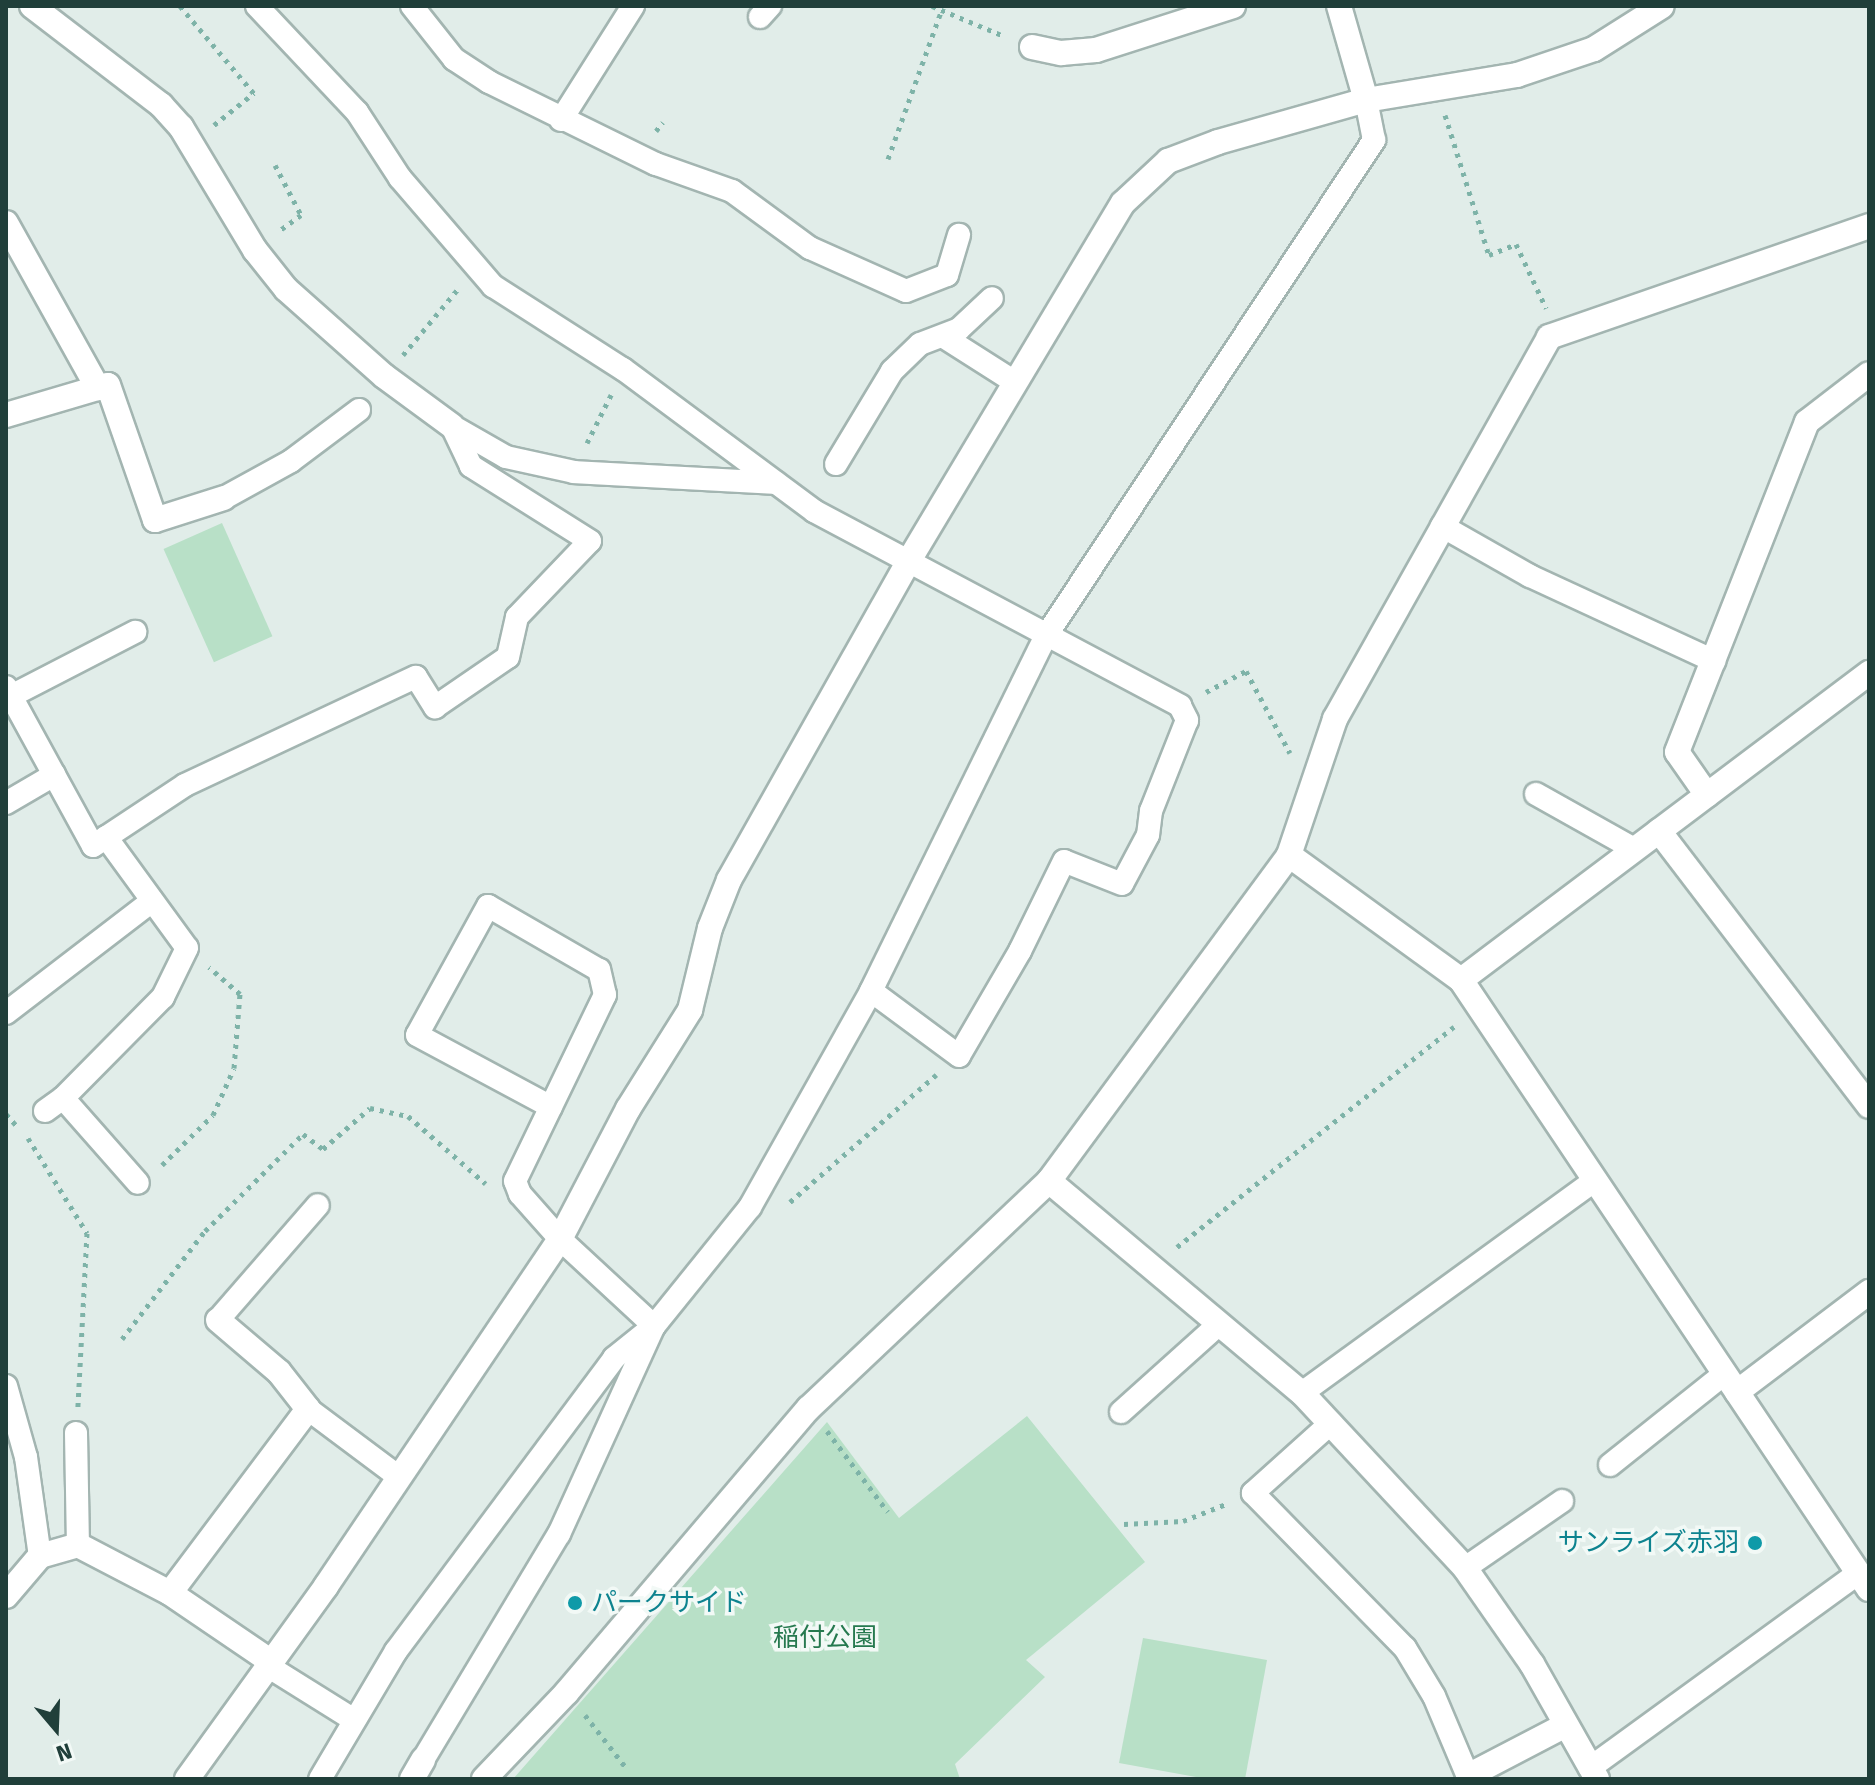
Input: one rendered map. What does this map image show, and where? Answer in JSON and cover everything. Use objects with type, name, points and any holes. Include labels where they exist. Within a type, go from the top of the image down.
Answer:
[{"type":"street","points":[[32,6],[161,105],[192,143],[255,250],[286,289],[388,380],[452,426]]},
{"type":"street","points":[[1032,47],[1061,53],[1096,50],[1233,6]]},
{"type":"street","points":[[1339,6],[1366,100]]},
{"type":"street","points":[[187,1779],[399,1477],[560,1239],[628,1109],[690,1010],[710,928],[729,880],[1013,381],[1123,203],[1168,161],[1366,100],[1441,92],[1517,75],[1594,49],[1662,6]]},
{"type":"street","points":[[6,223],[98,388]]},
{"type":"street","points":[[484,1779],[567,1692],[809,1408],[1049,1181],[1289,855],[1335,719],[1549,337],[1869,226]]},
{"type":"street","points":[[1707,795],[1677,752],[1807,422],[1869,374]]},
{"type":"street","points":[[6,415],[108,385],[155,520],[224,498]]},
{"type":"street","points":[[1461,980],[1869,673]]},
{"type":"street","points":[[1659,831],[1869,1106]]},
{"type":"street","points":[[1289,855],[1461,980],[1864,1581]]},
{"type":"street","points":[[1049,1181],[1302,1393],[1465,1568],[1532,1664],[1593,1773]]},
{"type":"street","points":[[1731,1383],[1869,1292]]},
{"type":"street","points":[[170,1593],[308,1409],[279,1372],[218,1320]]},
{"type":"street","points":[[6,1596],[40,1556],[78,1545],[170,1593],[268,1663]]},
{"type":"street","points":[[1468,1778],[1566,1725]]},
{"type":"lane","points":[[257,6],[357,112],[400,178],[475,271],[523,307],[623,369],[814,511],[1180,706],[1187,720],[1151,811],[1148,835],[1122,884],[1064,861],[959,1056],[871,991]]},
{"type":"lane","points":[[412,6],[454,59],[561,120],[732,191],[810,248],[906,291],[947,275],[959,235]]},
{"type":"lane","points":[[561,120],[633,6]]},
{"type":"lane","points":[[320,1779],[396,1651],[614,1358],[654,1326],[750,1207],[871,991],[1046,636],[1374,140],[1366,100]]},
{"type":"lane","points":[[836,464],[892,371],[920,344],[944,337],[992,298]]},
{"type":"lane","points":[[944,337],[1013,381]]},
{"type":"lane","points":[[224,498],[291,461],[359,410]]},
{"type":"lane","points":[[452,426],[506,457],[574,472],[776,483]]},
{"type":"lane","points":[[135,632],[8,692],[93,846],[185,785],[294,731],[416,677],[435,707],[508,657],[517,617],[590,541],[471,466],[452,426]]},
{"type":"lane","points":[[1442,526],[1530,576],[1714,661]]},
{"type":"lane","points":[[6,803],[54,775]]},
{"type":"lane","points":[[1536,794],[1634,849]]},
{"type":"lane","points":[[106,837],[187,948],[163,997],[54,1105],[138,1183]]},
{"type":"lane","points":[[6,1013],[152,901]]},
{"type":"lane","points":[[551,1107],[417,1035],[488,906],[599,970],[605,995],[551,1107],[515,1181],[518,1189],[560,1239],[654,1326]]},
{"type":"lane","points":[[1302,1393],[1594,1181]]},
{"type":"lane","points":[[218,1320],[318,1205]]},
{"type":"lane","points":[[1121,1412],[1219,1324]]},
{"type":"lane","points":[[418,1770],[559,1534],[654,1326]]},
{"type":"lane","points":[[1610,1465],[1731,1383]]},
{"type":"lane","points":[[6,1386],[26,1457],[40,1556]]},
{"type":"lane","points":[[308,1409],[399,1477]]},
{"type":"lane","points":[[1331,1423],[1253,1493],[1405,1648],[1434,1696],[1468,1778]]},
{"type":"lane","points":[[77,1424],[78,1545]]},
{"type":"lane","points":[[1465,1568],[1562,1501]]},
{"type":"lane","points":[[1593,1773],[1864,1581]]},
{"type":"lane","points":[[268,1663],[354,1720]]},
{"type":"path","points":[[180,6],[204,28],[255,94],[192,143]]},
{"type":"path","points":[[932,6],[1032,47]]},
{"type":"path","points":[[888,159],[941,12]]},
{"type":"path","points":[[1441,92],[1489,255],[1516,244],[1552,322]]},
{"type":"path","points":[[275,165],[301,215]]},
{"type":"path","points":[[403,354],[465,281]]},
{"type":"path","points":[[574,472],[623,369]]},
{"type":"path","points":[[1180,706],[1246,671],[1295,762]]},
{"type":"path","points":[[157,1169],[213,1115],[234,1068],[240,994],[187,948]]},
{"type":"path","points":[[1151,1267],[1479,1008]]},
{"type":"path","points":[[787,1205],[959,1056]]},
{"type":"path","points":[[122,1339],[205,1231],[303,1134],[323,1149],[370,1108],[408,1116],[487,1186],[518,1189]]},
{"type":"path","points":[[6,1114],[36,1146],[87,1233],[77,1424]]},
{"type":"path","points":[[809,1408],[888,1512]]},
{"type":"path","points":[[1124,1524],[1183,1521],[1253,1493]]},
{"type":"path","points":[[567,1692],[627,1769]]},
{"type":"green space","points":[[222,523],[272,636],[214,662],[164,549]]},
{"type":"green space","name":"稲付公園","points":[[1027,1416],[1145,1562],[1026,1660],[1045,1677],[955,1764],[960,1779],[513,1779],[827,1422],[899,1518]]},
{"type":"green space","points":[[1143,1638],[1267,1660],[1245,1779],[1207,1779],[1119,1763]]},
{"type":"place","name":"サンライズ赤羽","points":[[1755,1543]]},
{"type":"place","name":"パークサイド","points":[[575,1603]]}]
